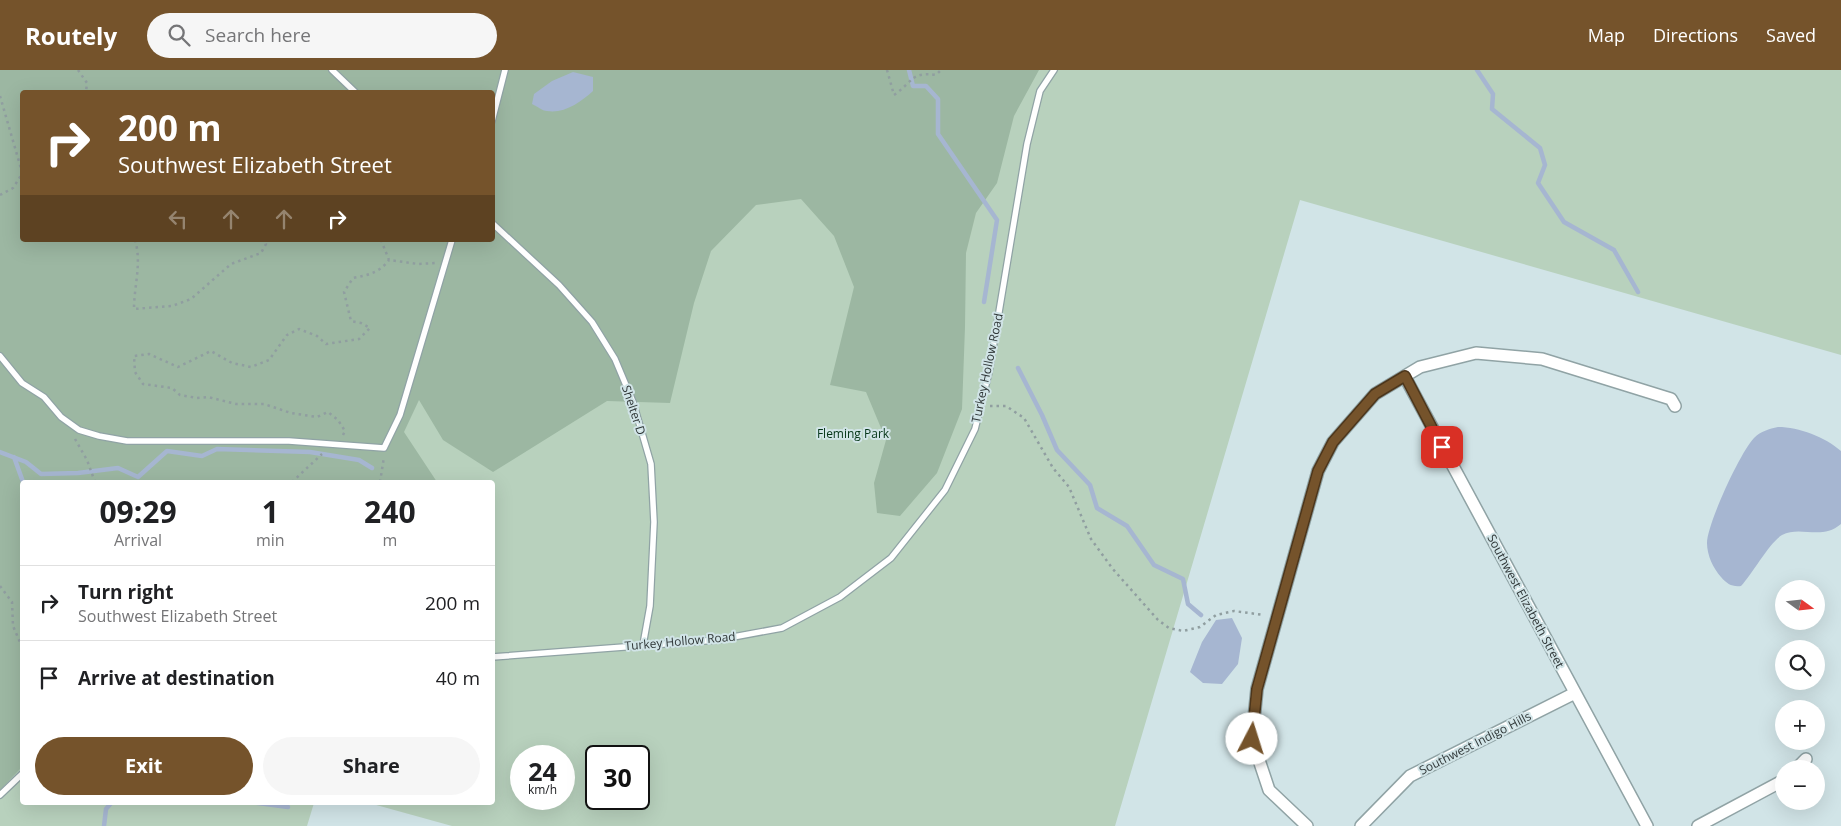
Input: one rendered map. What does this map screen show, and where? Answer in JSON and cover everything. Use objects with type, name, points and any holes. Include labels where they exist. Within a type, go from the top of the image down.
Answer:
[{"type":"street","points":[[1307,826],[1269,790],[1252,739],[1257,689],[1318,471],[1333,442],[1375,394],[1420,367],[1476,353],[1542,359],[1671,399],[1675,406]]},
{"type":"street","name":"Southwest Elizabeth Street","points":[[1405,376],[1647,826]]},
{"type":"street","name":"Southwest Indigo Hills","points":[[1362,826],[1410,776],[1575,693]]},
{"type":"street","points":[[1698,826],[1775,785]]},
{"type":"lane","points":[[332,70],[353,90]]},
{"type":"lane","points":[[495,109],[505,70]]},
{"type":"lane","name":"Turkey Hollow Road","points":[[495,657],[717,640],[782,628],[840,597],[891,558],[945,490],[975,429],[989,372],[1027,144],[1040,91],[1054,70]]},
{"type":"lane","name":"Shelter D","points":[[495,226],[559,286],[592,322],[615,359],[633,402],[651,464],[654,522],[650,606],[643,645]]},
{"type":"lane","points":[[0,356],[22,383],[44,397],[61,417],[79,430],[99,436],[127,440],[288,441],[384,448],[400,415],[451,242]]},
{"type":"lane","points":[[0,795],[20,776]]},
{"type":"path","points":[[78,70],[87,83],[86,90]]},
{"type":"path","points":[[887,70],[894,95],[903,89],[911,78],[925,73],[936,75],[940,70]]},
{"type":"path","points":[[0,96],[20,166]]},
{"type":"path","points":[[0,195],[13,188],[20,176]]},
{"type":"path","points":[[135,242],[138,267],[134,309],[172,306],[191,299],[231,264],[261,252],[266,244],[264,242]]},
{"type":"path","points":[[381,242],[389,260]]},
{"type":"path","points":[[389,260],[418,264],[446,262]]},
{"type":"path","points":[[294,480],[340,439],[345,431],[338,420],[328,412],[316,417],[291,413],[264,404],[236,404],[208,397],[197,398],[180,395],[172,388],[143,384],[135,372],[134,356],[148,354],[178,367],[211,351],[232,362],[250,367],[269,360],[287,334],[299,329],[317,336],[326,344],[359,339],[370,328],[361,323],[351,321],[344,292],[353,278],[370,275],[382,269],[389,260]]},
{"type":"path","points":[[981,406],[1006,406],[1024,418],[1053,468],[1069,488],[1091,539],[1112,568],[1158,620],[1169,628],[1183,631],[1200,627],[1216,615],[1234,611],[1277,617]]},
{"type":"path","points":[[61,417],[87,460],[94,480]]},
{"type":"path","points":[[381,480],[383,472],[384,448]]},
{"type":"path","points":[[0,586],[12,602],[13,626],[20,642]]},
{"type":"green space","name":"Fleming Park","points":[[0,70],[1841,70],[1841,355],[1300,200],[1115,826],[452,826],[376,805],[495,805],[495,480],[20,480],[20,805],[313,805],[307,826],[0,826]]},
{"type":"green space","points":[[0,70],[1039,70],[1014,116],[997,183],[976,213],[966,253],[962,409],[937,473],[900,516],[877,513],[874,483],[886,440],[866,392],[830,385],[854,287],[834,236],[801,199],[756,205],[711,251],[694,303],[670,403],[607,401],[493,472],[443,440],[419,400],[404,432],[436,480],[20,480],[20,769],[0,790]]},
{"type":"water","points":[[573,72],[593,77],[593,91],[572,106],[560,111],[543,110],[532,104],[534,94],[552,81]]},
{"type":"water","points":[[1778,427],[1786,427],[1811,434],[1827,441],[1841,451],[1841,524],[1834,529],[1826,531],[1796,531],[1782,535],[1772,545],[1741,586],[1732,585],[1715,570],[1707,548],[1708,534],[1718,505],[1748,445],[1759,434]]},
{"type":"water","points":[[1232,618],[1242,638],[1238,664],[1222,684],[1203,683],[1190,672],[1202,642],[1216,620]]},
{"type":"waterway","points":[[909,70],[913,86],[926,86],[938,99],[938,134],[997,220],[984,302]]},
{"type":"waterway","points":[[1477,70],[1493,94],[1492,109],[1540,148],[1545,165],[1538,183],[1564,222],[1614,250],[1638,292]]},
{"type":"waterway","points":[[1018,368],[1057,450],[1090,485],[1097,508],[1127,526],[1154,565],[1183,579],[1188,604],[1201,615]]},
{"type":"waterway","points":[[0,452],[26,462],[41,474],[78,473],[118,468],[138,477],[167,451],[202,456],[217,449],[310,452],[359,460],[372,468]]},
{"type":"waterway","points":[[14,457],[22,480]]},
{"type":"waterway","points":[[104,826],[106,809],[109,805]]},
{"type":"waterway","points":[[273,805],[288,807]]},
{"type":"route","points":[[1252,739],[1257,689],[1318,471],[1333,442],[1375,394],[1405,376],[1442,447]]}]
